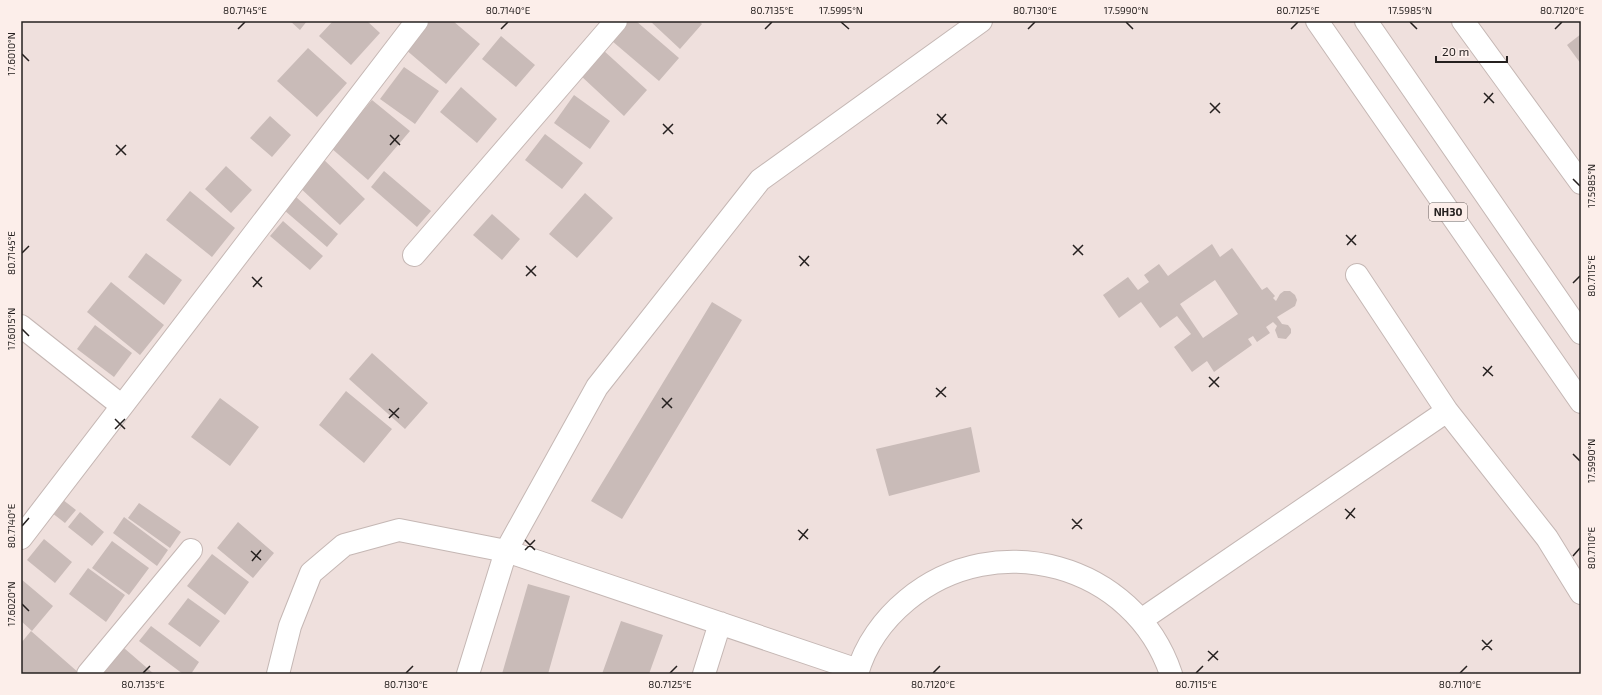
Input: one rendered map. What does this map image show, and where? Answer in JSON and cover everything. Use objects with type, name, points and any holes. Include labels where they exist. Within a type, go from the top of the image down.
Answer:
[{"type":"main road","points":[[21,538],[417,21]]},
{"type":"main road","points":[[414,255],[616,21]]},
{"type":"main road","points":[[468,674],[506,551],[597,387],[760,180],[982,21]]},
{"type":"main road","name":"NH30","points":[[1317,21],[1581,402]]},
{"type":"main road","points":[[1366,21],[1581,333]]},
{"type":"main road","points":[[1464,21],[1581,183]]},
{"type":"main road","points":[[1357,275],[1447,411],[1547,538],[1581,594]]},
{"type":"main road","points":[[21,326],[122,406]]},
{"type":"main road","points":[[1141,620],[1447,411]]},
{"type":"main road","points":[[278,674],[290,626],[311,573],[344,545],[399,530],[506,551],[720,623],[857,672],[874,637],[897,608],[916,592],[937,579],[984,563],[1009,561],[1034,562],[1058,567],[1081,576],[1103,587],[1123,602],[1141,620],[1155,640],[1171,674]]},
{"type":"main road","points":[[88,674],[191,550]]},
{"type":"main road","points":[[704,674],[720,623]]},
{"type":"building","points":[[290,21],[307,21],[300,30]]},
{"type":"building","points":[[333,21],[367,21],[380,33],[351,65],[319,36]]},
{"type":"building","points":[[429,21],[453,21],[480,44],[446,84],[405,49]]},
{"type":"building","points":[[628,21],[636,21],[679,58],[659,81],[612,41]]},
{"type":"building","points":[[650,21],[699,21],[702,24],[680,49]]},
{"type":"building","points":[[1581,34],[1581,64],[1567,45]]},
{"type":"building","points":[[501,36],[535,65],[516,87],[482,59]]},
{"type":"building","points":[[308,48],[347,83],[317,117],[277,81]]},
{"type":"building","points":[[603,50],[647,90],[624,116],[580,75]]},
{"type":"building","points":[[404,67],[439,91],[415,124],[380,99]]},
{"type":"building","points":[[461,87],[497,119],[477,143],[440,112]]},
{"type":"building","points":[[574,95],[610,121],[590,149],[554,123]]},
{"type":"building","points":[[372,100],[410,131],[368,180],[331,148]]},
{"type":"building","points":[[270,116],[291,135],[272,157],[250,138]]},
{"type":"building","points":[[545,134],[583,163],[562,189],[525,160]]},
{"type":"building","points":[[322,158],[365,199],[340,225],[297,185]]},
{"type":"building","points":[[226,166],[252,190],[231,213],[205,189]]},
{"type":"building","points":[[384,171],[431,211],[417,227],[371,187]]},
{"type":"building","points":[[190,191],[235,228],[212,257],[166,220]]},
{"type":"building","points":[[585,193],[613,218],[577,258],[549,234]]},
{"type":"building","points":[[296,197],[338,234],[327,247],[284,210]]},
{"type":"building","points":[[492,214],[520,239],[502,260],[473,235]]},
{"type":"building","points":[[283,221],[323,256],[310,270],[270,236]]},
{"type":"building","points":[[1212,244],[1220,257],[1232,248],[1262,290],[1267,287],[1275,296],[1273,298],[1276,301],[1280,294],[1284,291],[1290,291],[1295,295],[1297,300],[1295,306],[1277,317],[1282,324],[1288,325],[1291,329],[1291,333],[1286,339],[1278,338],[1275,330],[1277,326],[1273,322],[1266,327],[1270,333],[1257,342],[1253,336],[1248,339],[1252,345],[1214,372],[1207,361],[1192,372],[1174,347],[1191,334],[1177,316],[1160,328],[1141,302],[1119,318],[1103,295],[1128,277],[1138,290],[1149,282],[1144,275],[1159,264],[1168,276]],"holes":[[[1215,280],[1238,314],[1203,338],[1180,304]]]},
{"type":"building","points":[[146,253],[182,280],[164,305],[128,277]]},
{"type":"building","points":[[111,282],[164,325],[140,355],[87,312]]},
{"type":"building","points":[[712,302],[742,320],[622,519],[591,501]]},
{"type":"building","points":[[95,325],[132,353],[114,377],[77,349]]},
{"type":"building","points":[[372,353],[428,403],[405,429],[349,379]]},
{"type":"building","points":[[346,391],[392,429],[364,463],[319,425]]},
{"type":"building","points":[[220,398],[259,427],[230,466],[191,437]]},
{"type":"building","points":[[971,427],[980,472],[889,496],[876,449]]},
{"type":"building","points":[[58,496],[76,510],[65,523],[47,509]]},
{"type":"building","points":[[139,503],[181,532],[170,548],[128,518]]},
{"type":"building","points":[[80,512],[104,532],[92,546],[68,527]]},
{"type":"building","points":[[124,517],[168,550],[157,566],[113,533]]},
{"type":"building","points":[[238,522],[274,553],[253,578],[217,548]]},
{"type":"building","points":[[44,539],[72,562],[55,583],[27,560]]},
{"type":"building","points":[[112,541],[149,568],[129,595],[92,568]]},
{"type":"building","points":[[212,554],[249,582],[225,615],[187,586]]},
{"type":"building","points":[[88,568],[125,595],[106,622],[69,594]]},
{"type":"building","points":[[21,579],[53,606],[32,631],[21,621]]},
{"type":"building","points":[[528,584],[570,596],[548,674],[502,674]]},
{"type":"building","points":[[188,598],[220,621],[200,647],[168,624]]},
{"type":"building","points":[[621,621],[663,635],[649,674],[602,674]]},
{"type":"building","points":[[151,626],[199,662],[191,674],[183,674],[139,641]]},
{"type":"building","points":[[31,631],[79,673],[21,674],[21,643]]},
{"type":"building","points":[[124,648],[154,674],[101,674]]}]
